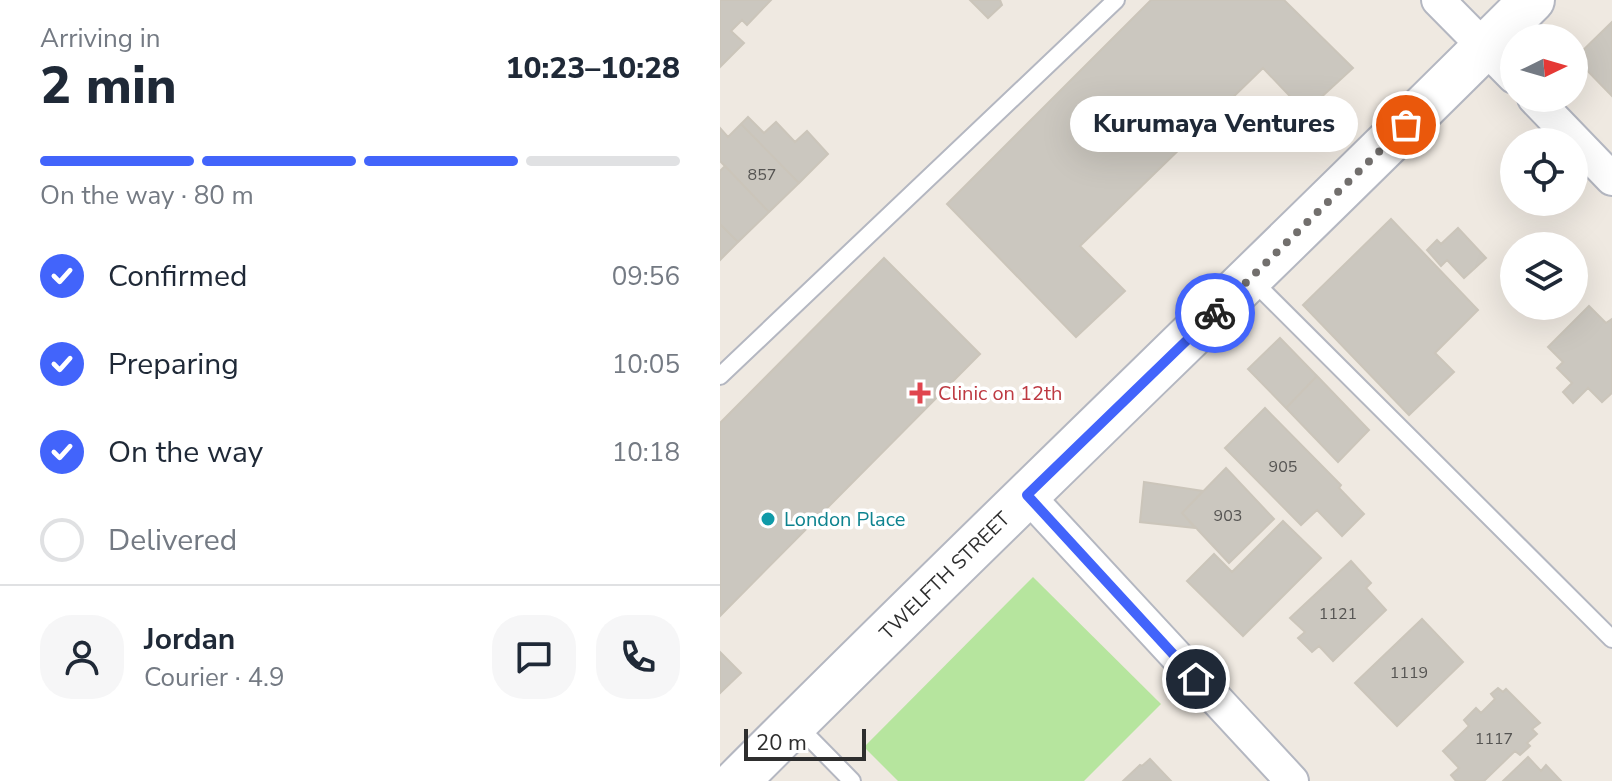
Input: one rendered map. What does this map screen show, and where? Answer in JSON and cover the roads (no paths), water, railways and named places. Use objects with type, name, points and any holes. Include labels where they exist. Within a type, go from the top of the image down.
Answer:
[{"type":"street","points":[[1438,0],[1499,62]]},
{"type":"street","name":"TWELFTH STREET","points":[[737,781],[1251,278],[1499,62],[1532,0]]},
{"type":"street","points":[[1547,112],[1612,179]]},
{"type":"street","points":[[1027,495],[1292,781]]},
{"type":"lane","points":[[720,376],[1116,0]]},
{"type":"lane","points":[[1251,278],[1612,639]]},
{"type":"lane","points":[[794,723],[852,781]]},
{"type":"place","name":"Kurumaya Ventures","points":[[1406,125]]},
{"type":"place","name":"Clinic on 12th","points":[[920,393]]},
{"type":"place","name":"London Place","points":[[768,519]]}]
